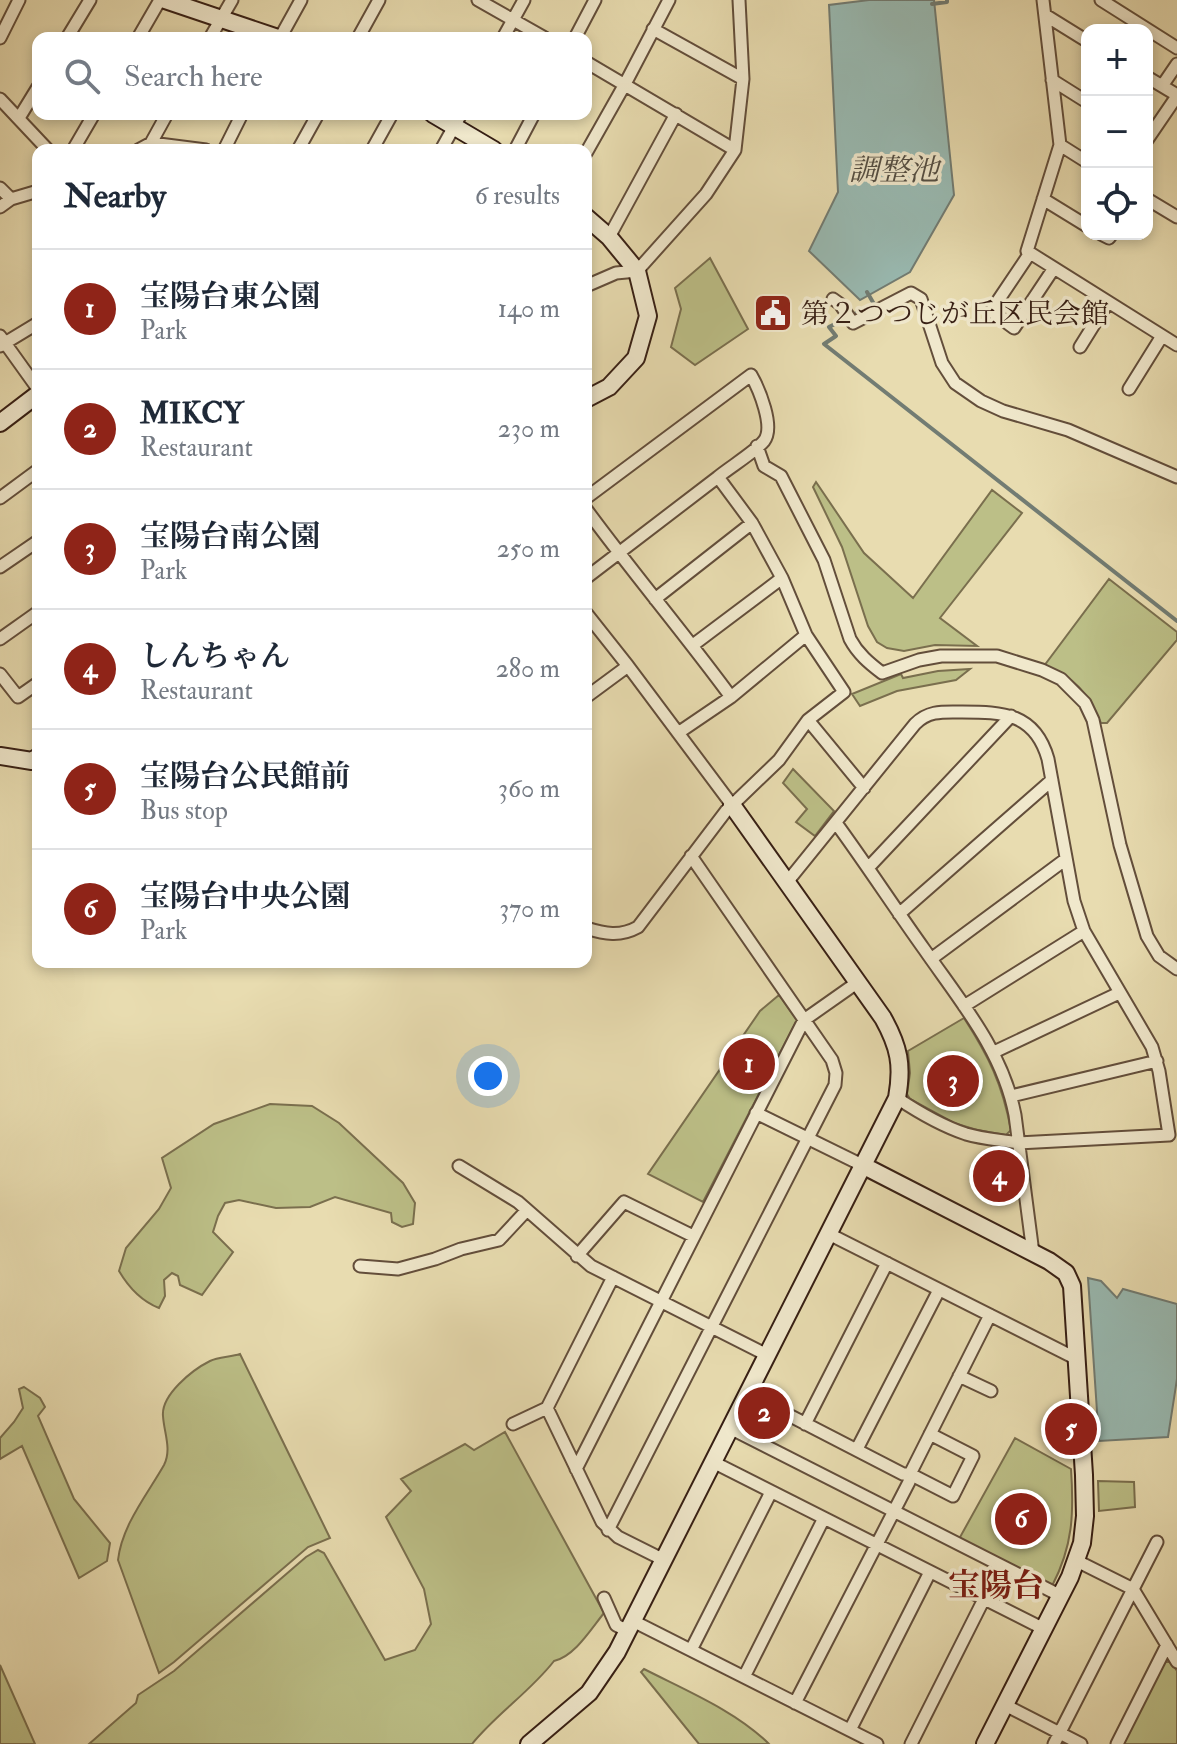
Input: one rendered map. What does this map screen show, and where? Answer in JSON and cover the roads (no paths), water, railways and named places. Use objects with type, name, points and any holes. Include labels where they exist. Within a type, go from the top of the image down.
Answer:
[{"type":"street","points":[[0,38],[19,0]]},
{"type":"street","points":[[71,32],[90,0]]},
{"type":"street","points":[[142,32],[162,0],[261,32]]},
{"type":"street","points":[[213,32],[232,0]]},
{"type":"street","points":[[282,32],[301,0]]},
{"type":"street","points":[[361,32],[379,0]]},
{"type":"street","points":[[478,0],[535,32]]},
{"type":"street","points":[[506,32],[524,0]]},
{"type":"street","points":[[578,32],[595,0]]},
{"type":"street","points":[[591,144],[669,0]]},
{"type":"street","points":[[592,283],[616,273],[637,271],[706,194],[735,150],[743,79],[739,0]]},
{"type":"street","points":[[1043,0],[1060,145],[1027,251],[1177,345]]},
{"type":"street","points":[[1101,0],[1177,48]]},
{"type":"street","points":[[1045,15],[1081,37]]},
{"type":"street","points":[[653,29],[743,79]]},
{"type":"street","points":[[1162,86],[1177,64]]},
{"type":"street","points":[[592,65],[735,150]]},
{"type":"street","points":[[1052,80],[1081,98]]},
{"type":"street","points":[[1153,81],[1177,96],[1153,131]]},
{"type":"street","points":[[19,118],[32,97]]},
{"type":"street","points":[[0,99],[43,144]]},
{"type":"street","points":[[609,237],[676,114]]},
{"type":"street","points":[[76,144],[90,120]]},
{"type":"street","points":[[159,144],[151,143],[164,120]]},
{"type":"street","points":[[227,144],[239,120]]},
{"type":"street","points":[[301,144],[315,120]]},
{"type":"street","points":[[375,144],[389,120]]},
{"type":"street","points":[[444,144],[458,120],[487,144]]},
{"type":"street","points":[[518,144],[531,120]]},
{"type":"street","points":[[1060,145],[1081,158]]},
{"type":"street","points":[[0,188],[11,199]]},
{"type":"street","points":[[0,207],[11,199],[32,193]]},
{"type":"street","points":[[1043,199],[1081,222]]},
{"type":"street","points":[[1153,203],[1177,217]]},
{"type":"street","points":[[592,222],[609,237],[637,271],[648,316],[636,358],[609,387],[592,396]]},
{"type":"street","points":[[1030,253],[991,311],[1014,328],[1054,268]]},
{"type":"street","points":[[833,299],[853,323],[911,293],[921,299],[942,363],[955,383],[981,401],[1003,411],[1068,430],[1177,477]]},
{"type":"street","points":[[1080,347],[1108,302]]},
{"type":"street","points":[[32,326],[2,342],[32,384]]},
{"type":"street","points":[[1129,389],[1162,336]]},
{"type":"street","points":[[592,494],[751,375],[759,390],[769,428],[765,440],[592,573]]},
{"type":"street","points":[[0,423],[32,397]]},
{"type":"street","points":[[757,446],[764,466],[781,476],[788,488],[824,560],[850,639],[867,662],[882,673],[941,656],[997,656],[1061,679],[1085,703],[1093,720],[1123,857],[1147,936],[1159,956],[1177,969]]},
{"type":"street","points":[[0,498],[32,474]]},
{"type":"street","points":[[592,930],[613,935],[628,933],[638,927],[732,805],[779,760],[808,720],[844,692],[806,635],[782,578],[752,523],[718,477]]},
{"type":"street","points":[[592,517],[731,697]]},
{"type":"street","points":[[655,599],[752,523]]},
{"type":"street","points":[[0,567],[32,545]]},
{"type":"street","points":[[693,645],[782,578]]},
{"type":"street","points":[[0,639],[32,616]]},
{"type":"street","points":[[529,1744],[589,1693],[609,1666],[864,1166],[897,1098],[900,1078],[898,1051],[883,1018],[732,805],[628,666],[592,626]]},
{"type":"street","points":[[678,733],[731,697],[806,635]]},
{"type":"street","points":[[592,693],[628,666]]},
{"type":"street","points":[[0,674],[18,697],[32,687]]},
{"type":"street","points":[[788,881],[915,724],[928,714],[994,712],[1011,716],[1028,725],[1045,747],[1074,901],[1084,931],[1147,1036],[1157,1061],[1169,1135],[1018,1143],[968,1135],[897,1098]]},
{"type":"street","points":[[868,868],[1011,716]]},
{"type":"street","points":[[808,720],[864,788]]},
{"type":"street","points":[[0,756],[32,761]]},
{"type":"street","points":[[899,914],[1052,780]]},
{"type":"street","points":[[836,823],[994,1052],[1011,1096],[1033,1253]]},
{"type":"street","points":[[608,1530],[835,1085],[836,1073],[832,1060],[691,856]]},
{"type":"street","points":[[931,959],[1066,859]]},
{"type":"street","points":[[964,1006],[1084,931]]},
{"type":"street","points":[[576,1469],[804,1020],[858,982]]},
{"type":"street","points":[[994,1052],[1119,993]]},
{"type":"street","points":[[1011,1096],[1157,1061]]},
{"type":"street","points":[[756,1113],[1059,1267],[1072,1286],[1085,1516],[1082,1543],[1061,1596],[985,1744]]},
{"type":"street","points":[[459,1166],[518,1202],[591,1266],[767,1355]]},
{"type":"street","points":[[577,1256],[624,1202],[693,1236]]},
{"type":"street","points":[[360,1266],[398,1269],[499,1240],[527,1210]]},
{"type":"street","points":[[829,1234],[1077,1359]]},
{"type":"street","points":[[805,1424],[887,1263]]},
{"type":"street","points":[[513,1424],[547,1408],[613,1277]]},
{"type":"street","points":[[857,1449],[939,1290]]},
{"type":"street","points":[[795,1703],[909,1482],[910,1474],[990,1315]]},
{"type":"street","points":[[959,1376],[991,1391]]},
{"type":"street","points":[[748,1394],[868,1457],[953,1496],[973,1456],[930,1434]]},
{"type":"street","points":[[547,1408],[595,1510],[608,1530],[664,1560]]},
{"type":"street","points":[[730,1428],[1061,1596]]},
{"type":"street","points":[[713,1462],[1044,1629]]},
{"type":"street","points":[[691,1650],[771,1492]]},
{"type":"street","points":[[744,1677],[824,1518]]},
{"type":"street","points":[[1057,1739],[1157,1542]]},
{"type":"street","points":[[1077,1561],[1133,1589],[1177,1662]]},
{"type":"street","points":[[850,1730],[930,1572]]},
{"type":"street","points":[[604,1598],[616,1625],[630,1626],[691,1650],[877,1744]]},
{"type":"street","points":[[911,1744],[984,1599]]},
{"type":"street","points":[[1117,1744],[1167,1645]]},
{"type":"street","points":[[1005,1705],[1057,1739],[1081,1744]]},
{"type":"water","name":"調整池","points":[[869,0],[934,0],[954,195],[910,272],[860,300],[809,251],[838,192],[829,5]]},
{"type":"water","points":[[1088,1278],[1101,1281],[1117,1298],[1123,1289],[1177,1304],[1177,1379],[1168,1437],[1099,1441]]},
{"type":"waterway","points":[[932,4],[947,0]]},
{"type":"waterway","points":[[867,292],[874,304],[829,327],[836,336],[824,344],[1177,621]]},
{"type":"place","name":"第２つつじが丘区民会館","points":[[773,313]]},
{"type":"place","name":"宝陽台東公園","points":[[749,1064]]},
{"type":"place","name":"宝陽台南公園","points":[[953,1081]]},
{"type":"place","name":"しんちゃん","points":[[999,1176]]},
{"type":"place","name":"MIKCY","points":[[764,1413]]},
{"type":"place","name":"宝陽台公民館前","points":[[1071,1429]]},
{"type":"place","name":"宝陽台中央公園","points":[[1021,1519]]},
{"type":"district","name":"宝陽台","points":[[996,1585]]}]
